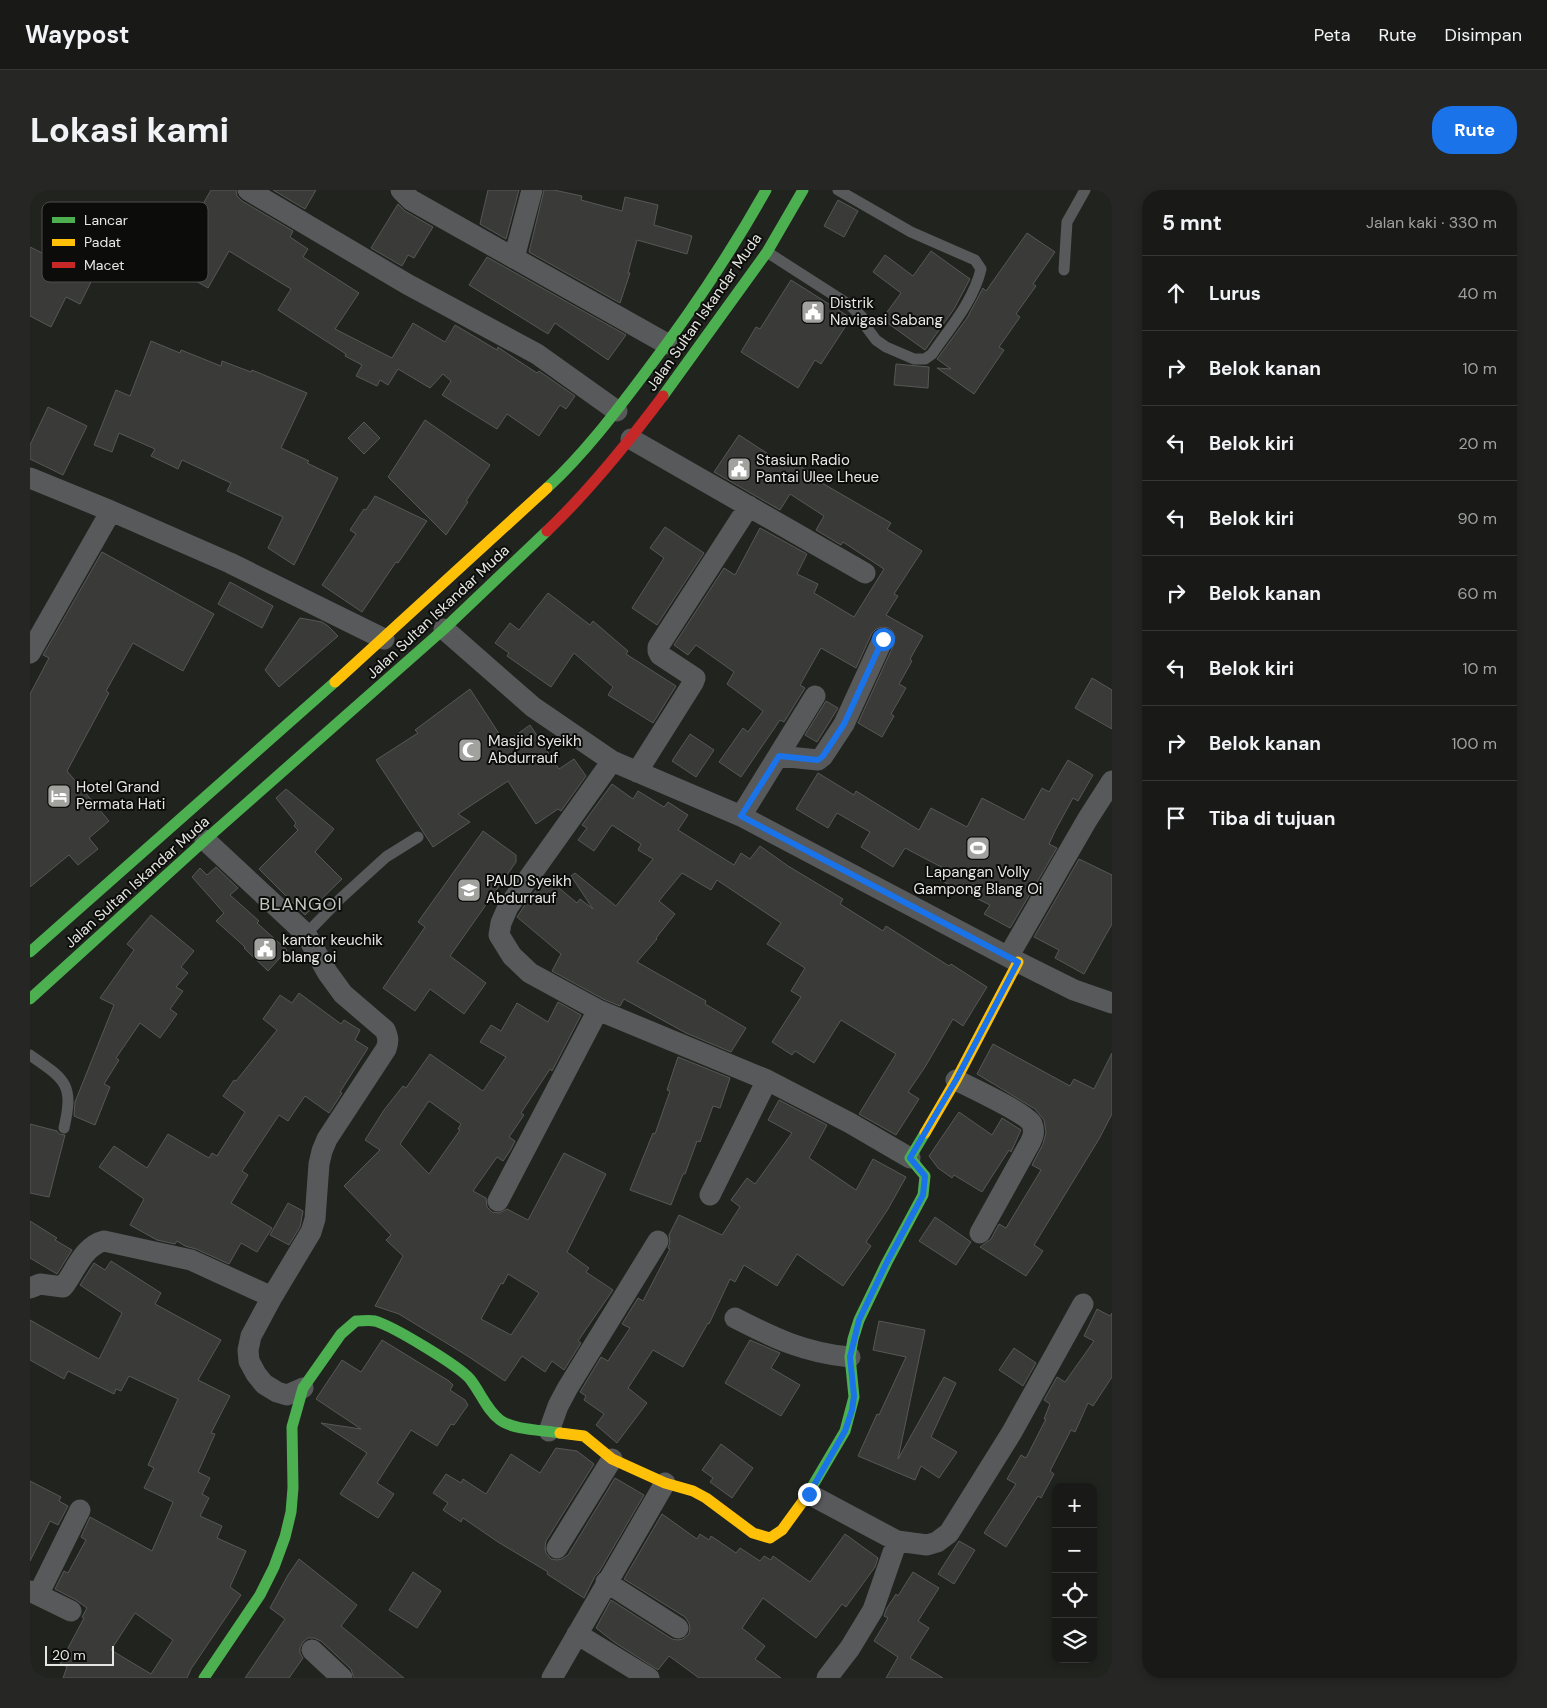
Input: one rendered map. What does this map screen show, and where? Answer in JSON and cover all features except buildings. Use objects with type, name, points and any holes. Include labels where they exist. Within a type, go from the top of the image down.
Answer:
[{"type":"main road","name":"Jalan Sultan Iskandar Muda","points":[[30,952],[384,639],[556,480],[617,410],[667,344],[739,238],[766,190]]},
{"type":"main road","name":"Jalan Sultan Iskandar Muda","points":[[30,999],[205,840],[444,629],[578,501],[631,439],[720,320],[767,252],[803,190]]},
{"type":"main road","points":[[204,1678],[260,1595],[274,1567],[285,1537],[291,1512],[293,1488],[292,1426],[303,1388],[341,1334],[356,1322],[374,1321],[391,1327],[458,1368],[470,1378],[490,1411],[501,1421],[514,1426],[584,1436],[612,1459],[664,1483],[693,1491],[706,1498],[753,1533],[770,1538],[782,1530],[809,1494],[845,1431],[852,1410],[854,1396],[850,1357],[859,1320],[887,1262],[923,1195],[925,1176],[910,1158],[956,1080],[1013,960]]},
{"type":"street","points":[[248,190],[407,284],[537,354],[617,410]]},
{"type":"street","points":[[401,190],[412,200],[667,344]]},
{"type":"street","points":[[514,258],[532,190]]},
{"type":"street","points":[[631,439],[865,574]]},
{"type":"street","points":[[30,478],[230,563],[384,639]]},
{"type":"street","points":[[637,772],[695,678],[660,655],[658,647],[749,506]]},
{"type":"street","points":[[30,653],[111,511]]},
{"type":"street","points":[[444,629],[533,707],[612,762],[741,816],[1013,960],[1074,990],[1112,1003]]},
{"type":"street","points":[[779,756],[818,760],[823,756],[844,724],[883,639]]},
{"type":"street","points":[[741,816],[815,696]]},
{"type":"street","points":[[612,762],[508,908],[501,923],[499,935],[512,956],[530,973],[598,1010],[767,1080],[850,1123],[910,1158]]},
{"type":"street","points":[[1013,960],[1087,820],[1112,781]]},
{"type":"street","points":[[205,840],[306,934],[327,972],[343,994],[385,1030],[388,1042],[386,1048],[327,1139],[319,1164],[316,1219],[251,1336],[248,1350],[249,1361],[264,1384],[276,1392],[287,1395],[303,1388]]},
{"type":"street","points":[[498,1201],[598,1010]]},
{"type":"street","points":[[710,1195],[767,1080]]},
{"type":"street","points":[[956,1080],[1021,1115],[1031,1123],[1034,1133],[980,1234]]},
{"type":"street","points":[[549,1431],[558,1406],[567,1389],[658,1241]]},
{"type":"street","points":[[30,1288],[40,1284],[63,1287],[88,1250],[98,1243],[104,1242],[191,1260],[272,1297]]},
{"type":"street","points":[[809,1494],[897,1541],[927,1545],[937,1542],[949,1533],[1012,1432],[1083,1304]]},
{"type":"street","points":[[735,1318],[795,1347],[825,1355],[850,1357]]},
{"type":"street","points":[[557,1548],[612,1459]]},
{"type":"street","points":[[552,1678],[664,1483]]},
{"type":"street","points":[[71,1611],[34,1593],[80,1510]]},
{"type":"street","points":[[827,1678],[850,1648],[873,1610],[897,1541]]},
{"type":"street","points":[[606,1582],[678,1628]]},
{"type":"street","points":[[577,1634],[649,1678]]},
{"type":"street","points":[[312,1650],[342,1678]]},
{"type":"lane","points":[[767,252],[851,306],[862,317],[876,340],[886,347],[914,359],[925,359],[932,354],[971,296],[979,279],[981,269],[975,260],[911,232],[838,190]]},
{"type":"lane","points":[[1064,270],[1067,222],[1085,190]]},
{"type":"lane","points":[[306,934],[386,856],[418,837]]},
{"type":"lane","points":[[30,1055],[60,1078],[66,1087],[69,1099],[64,1128]]},
{"type":"traffic: fast","points":[[547,488],[599,433],[661,351],[723,261],[766,190]]},
{"type":"traffic: fast","points":[[663,396],[767,252],[803,190]]},
{"type":"traffic: fast","points":[[30,999],[205,840],[444,629],[547,531]]},
{"type":"traffic: fast","points":[[30,952],[335,682]]},
{"type":"traffic: fast","points":[[806,1497],[845,1431],[854,1397],[850,1357],[859,1320],[887,1262],[923,1195],[925,1176],[910,1158],[925,1133]]},
{"type":"traffic: fast","points":[[204,1678],[260,1595],[274,1567],[285,1537],[291,1512],[293,1488],[292,1427],[303,1388],[341,1334],[356,1321],[375,1321],[384,1324],[440,1356],[470,1379],[491,1411],[500,1420],[520,1428],[560,1433]]},
{"type":"traffic: slow","points":[[335,682],[547,488]]},
{"type":"traffic: slow","points":[[925,1133],[956,1080],[1018,962]]},
{"type":"traffic: slow","points":[[560,1433],[584,1436],[612,1459],[665,1483],[693,1491],[706,1498],[753,1533],[770,1538],[782,1530],[806,1497]]},
{"type":"traffic: jam","points":[[547,531],[608,466],[663,396]]},
{"type":"place","name":"Distrik Navigasi Sabang","points":[[813,312]]},
{"type":"place","name":"Stasiun Radio Pantai Ulee Lheue","points":[[739,469]]},
{"type":"place","name":"Masjid Syeikh Abdurrauf","points":[[470,750]]},
{"type":"place","name":"Hotel Grand Permata Hati","points":[[59,796]]},
{"type":"place","name":"Lapangan Volly Gampong Blang Oi","points":[[978,848]]},
{"type":"place","name":"PAUD Syeikh Abdurrauf","points":[[469,890]]},
{"type":"place","name":"kantor keuchik blang oi","points":[[265,949]]},
{"type":"district","name":"BLANGOI","points":[[301,904]]},
{"type":"route","points":[[809,1494],[845,1431],[852,1410],[854,1380],[850,1357],[859,1320],[887,1262],[923,1195],[925,1176],[910,1158],[956,1080],[1018,962],[741,816],[779,756],[818,760],[823,756],[844,724],[883,639]]}]
